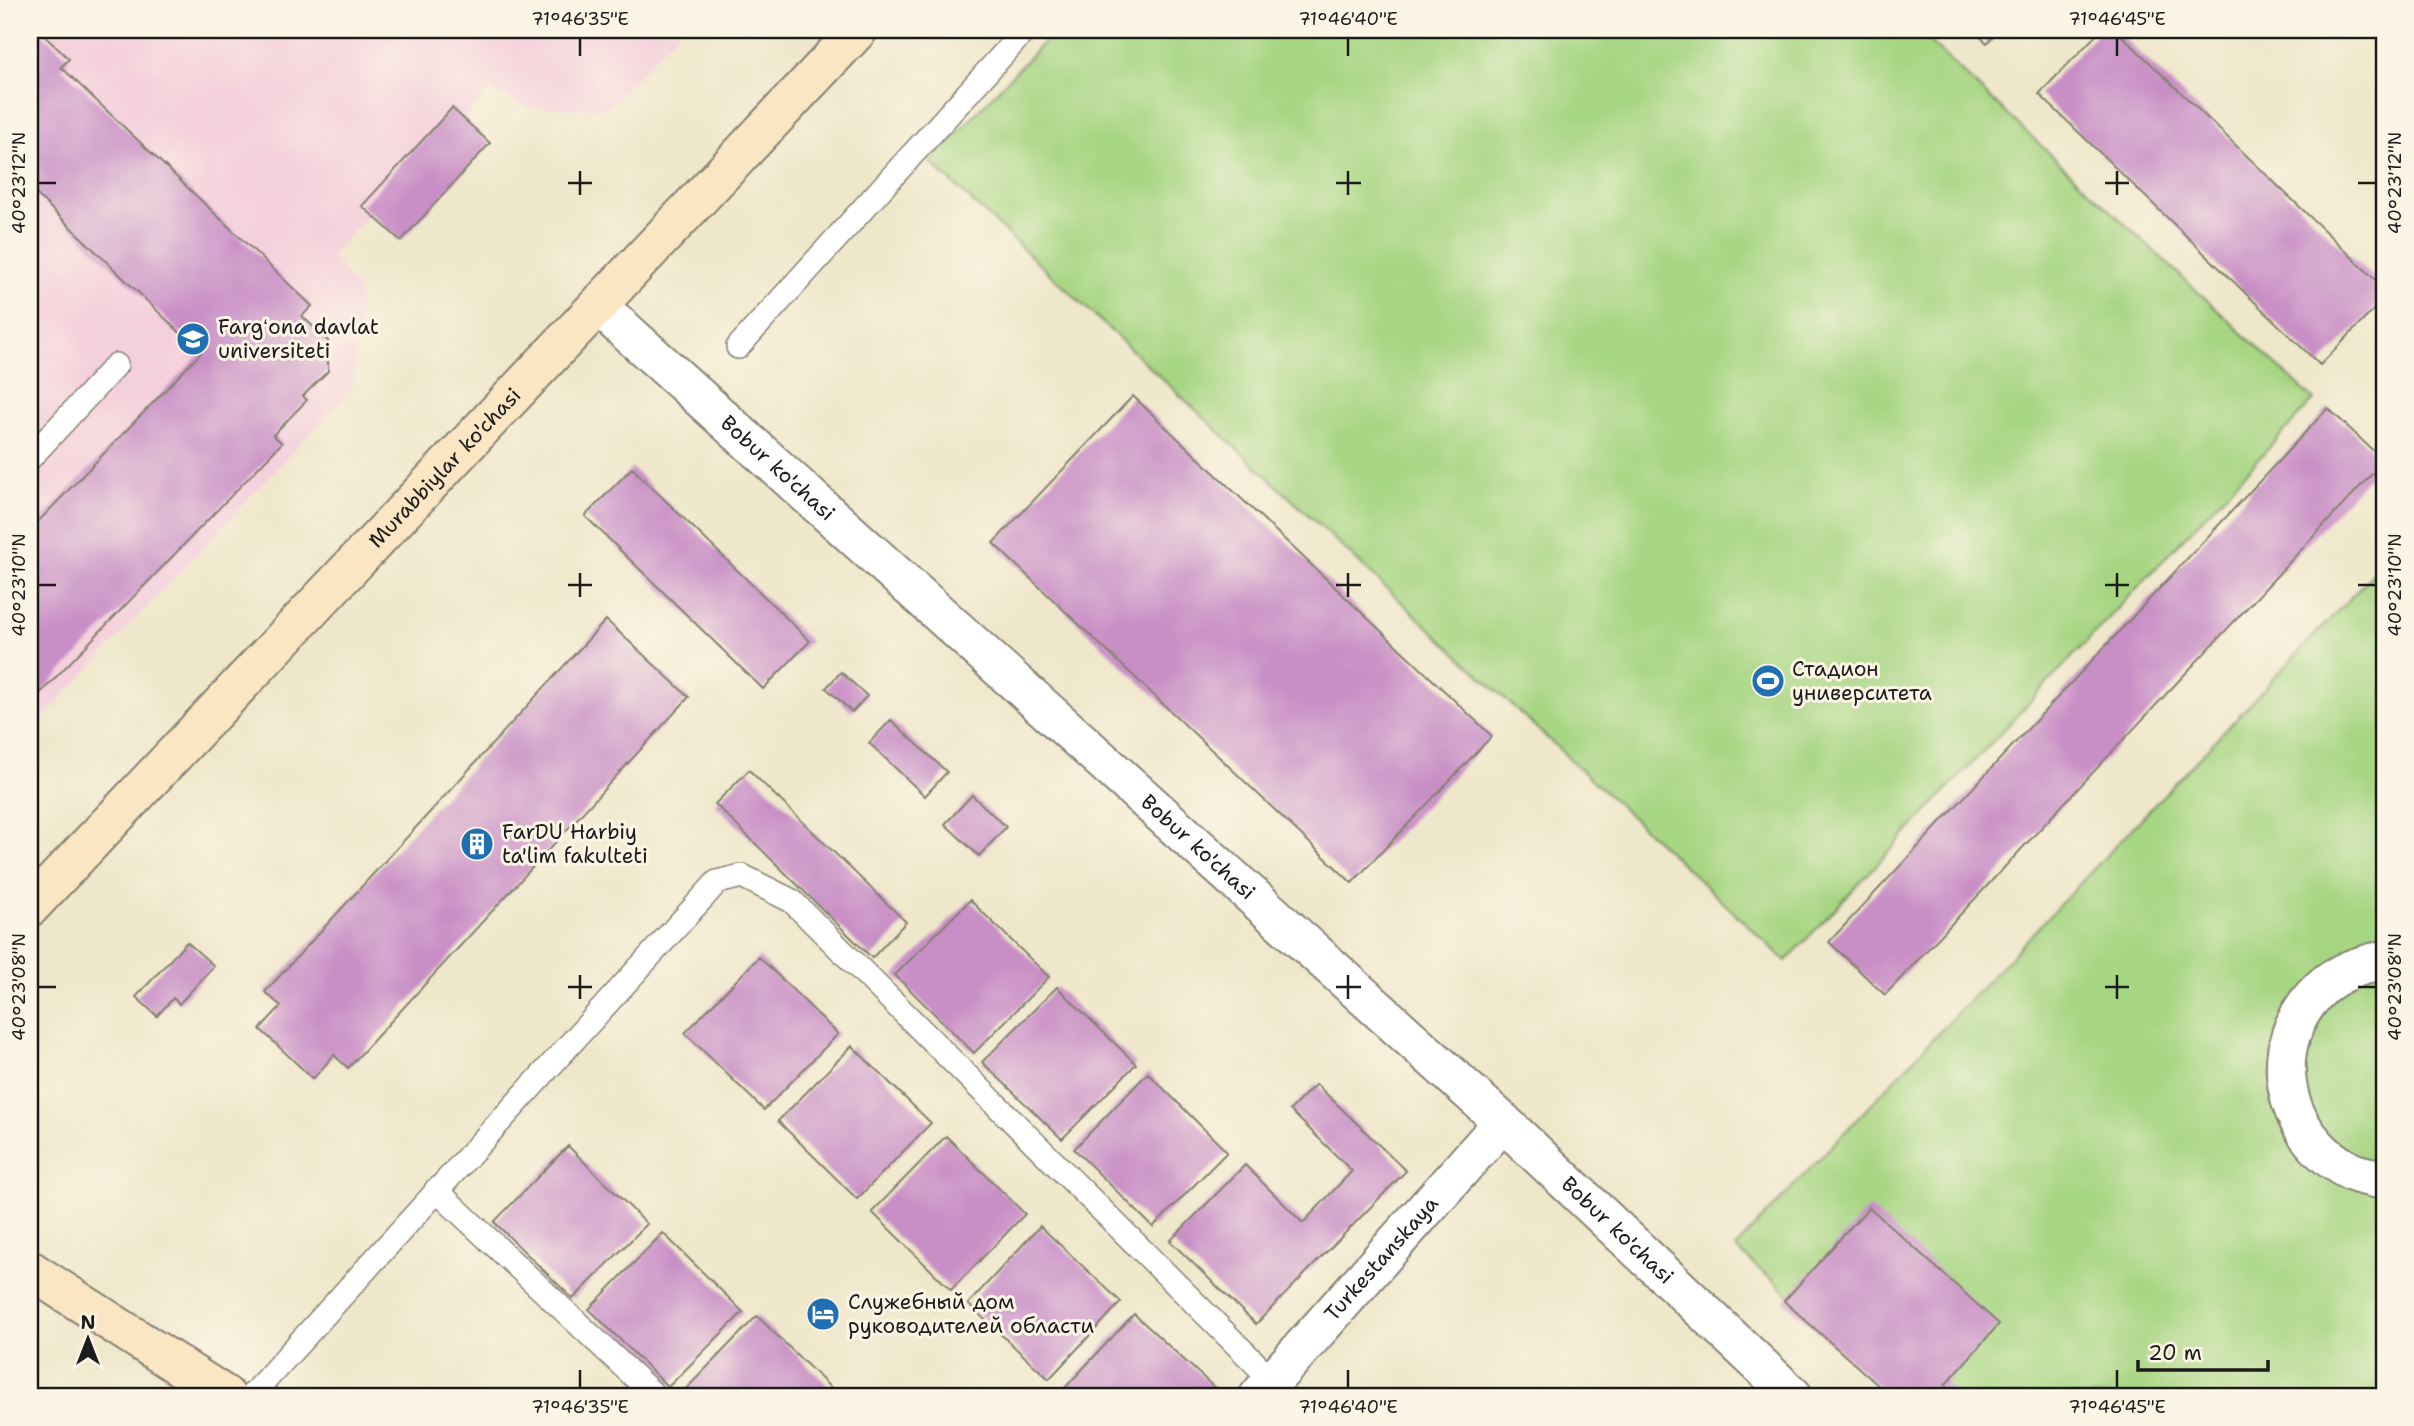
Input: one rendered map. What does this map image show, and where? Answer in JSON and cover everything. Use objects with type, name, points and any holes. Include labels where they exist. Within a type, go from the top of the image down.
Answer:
[{"type":"street","name":"Murabbiylar ko'chasi","points":[[30,907],[858,30]]},
{"type":"street","name":"Bobur ko'chasi","points":[[598,306],[1503,1122],[1793,1396]]},
{"type":"street","points":[[2384,960],[2352,968],[2321,987],[2299,1016],[2287,1050],[2286,1087],[2298,1121],[2319,1150],[2350,1171],[2384,1180]]},
{"type":"street","name":"Turkestanskaya","points":[[1266,1389],[1503,1122]]},
{"type":"street","points":[[30,1270],[226,1396]]},
{"type":"lane","points":[[738,347],[1026,30]]},
{"type":"lane","points":[[30,458],[116,365]]},
{"type":"lane","points":[[251,1396],[717,882],[742,876],[792,901],[1266,1389]]},
{"type":"lane","points":[[436,1190],[655,1396]]},
{"type":"shaded area","name":"Fargʻona davlat universiteti","points":[[30,30],[681,30],[608,108],[529,108],[491,89],[331,255],[360,291],[353,387],[30,732]]},
{"type":"green space","name":"Стадион университета","points":[[1055,30],[1917,30],[2314,400],[1786,961],[930,162]]},
{"type":"green space","points":[[2384,562],[2384,1396],[1906,1396],[1735,1248]]},
{"type":"building","points":[[30,30],[38,30],[69,59],[61,67],[312,306],[302,316],[328,341],[328,371],[303,396],[307,400],[273,435],[282,443],[30,704],[30,530],[201,353],[30,188]]},
{"type":"building","points":[[1973,30],[1999,30],[1987,43]]},
{"type":"building","points":[[2101,30],[2116,30],[2384,288],[2384,299],[2320,365],[2039,94]]},
{"type":"building","points":[[452,108],[490,143],[401,241],[362,206]]},
{"type":"building","points":[[1133,396],[1492,736],[1352,883],[993,543]]},
{"type":"building","points":[[2328,408],[2384,461],[1885,995],[1829,942]]},
{"type":"building","points":[[632,468],[810,641],[763,689],[585,516]]},
{"type":"building","name":"FarDU Harbiy ta'lim fakulteti","points":[[606,620],[689,697],[348,1068],[334,1055],[313,1079],[260,1029],[281,1006],[265,992]]},
{"type":"building","points":[[841,672],[867,696],[852,712],[826,688]]},
{"type":"building","points":[[891,720],[947,772],[925,796],[869,743]]},
{"type":"building","points":[[749,770],[906,922],[872,958],[715,804]]},
{"type":"building","points":[[972,795],[1006,827],[979,856],[945,824]]},
{"type":"building","points":[[970,900],[1049,977],[974,1053],[895,975]]},
{"type":"building","points":[[187,942],[214,966],[179,1004],[173,998],[157,1016],[136,997]]},
{"type":"building","points":[[759,957],[838,1034],[764,1110],[685,1033]]},
{"type":"building","points":[[1057,987],[1136,1064],[1062,1139],[982,1062]]},
{"type":"building","points":[[852,1046],[931,1123],[857,1199],[778,1121]]},
{"type":"building","points":[[1148,1073],[1227,1152],[1153,1227],[1074,1149]]},
{"type":"building","points":[[1316,1084],[1406,1171],[1256,1324],[1170,1241],[1245,1165],[1303,1223],[1352,1171],[1290,1110]]},
{"type":"building","points":[[946,1136],[1025,1214],[951,1290],[872,1212]]},
{"type":"building","points":[[568,1146],[647,1224],[573,1299],[494,1222]]},
{"type":"building","points":[[1869,1207],[1999,1324],[1945,1385],[1958,1396],[1890,1396],[1784,1301]]},
{"type":"building","points":[[1040,1226],[1121,1302],[1049,1379],[968,1304]]},
{"type":"building","points":[[663,1233],[743,1312],[668,1387],[589,1309]]},
{"type":"building","points":[[1134,1314],[1216,1389],[1209,1396],[1067,1396],[1062,1391]]},
{"type":"building","points":[[757,1316],[837,1394],[835,1396],[687,1396],[683,1392]]},
{"type":"place","name":"Fargʻona davlat universiteti","points":[[193,339]]},
{"type":"place","name":"Стадион университета","points":[[1768,681]]},
{"type":"place","name":"FarDU Harbiy ta'lim fakulteti","points":[[477,844]]},
{"type":"place","name":"Служебный дом руководителей области","points":[[823,1314]]}]
